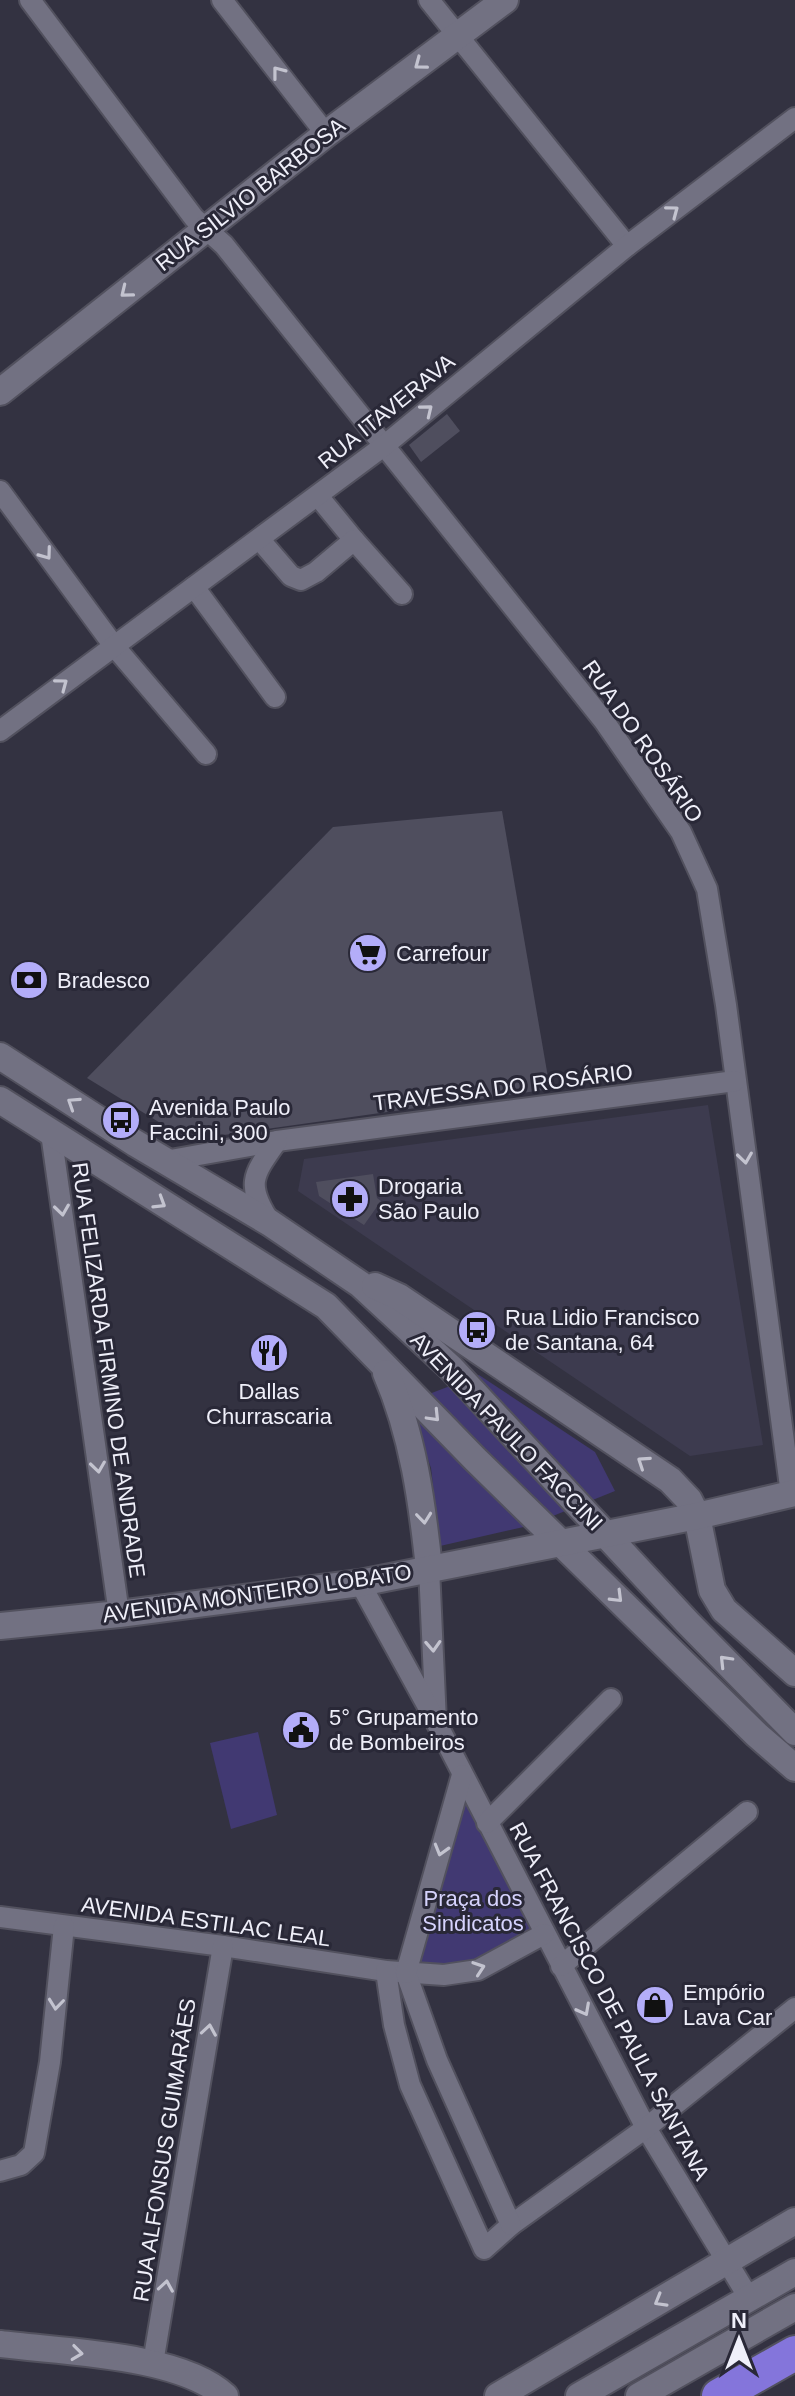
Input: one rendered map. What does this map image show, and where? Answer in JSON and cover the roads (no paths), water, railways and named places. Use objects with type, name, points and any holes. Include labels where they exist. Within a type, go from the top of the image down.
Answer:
[{"type":"highway","points":[[719,2396],[795,2353]]},
{"type":"main road","name":"RUA SILVIO BARBOSA","points":[[0,392],[326,134],[505,0]]},
{"type":"main road","name":"AVENIDA PAULO FACCINI","points":[[4,1061],[270,1223],[360,1284],[451,1368],[787,1725]]},
{"type":"main road","points":[[0,1098],[13,1097],[29,1103],[115,1154],[124,1153],[135,1143]]},
{"type":"main road","name":"AVENIDA PAULO FACCINI","points":[[0,1098],[326,1306],[475,1459],[757,1735],[795,1768]]},
{"type":"main road","points":[[360,1284],[399,1297],[670,1480],[689,1500],[697,1516],[712,1590],[724,1610],[795,1673]]},
{"type":"main road","points":[[380,1360],[414,1459],[423,1505],[429,1568]]},
{"type":"main road","name":"AVENIDA MONTEIRO LOBATO","points":[[0,1626],[360,1583],[793,1494]]},
{"type":"main road","points":[[498,2396],[795,2221]]},
{"type":"main road","points":[[579,2396],[795,2272]]},
{"type":"main road","points":[[639,2396],[795,2307]]},
{"type":"main road","points":[[0,2344],[153,2363],[193,2374],[225,2396]]},
{"type":"street","name":"RUA DO ROSÁRIO","points":[[30,0],[204,229],[224,245],[604,721],[681,832],[707,889],[726,1005],[793,1494]]},
{"type":"street","points":[[222,0],[326,134]]},
{"type":"street","points":[[429,0],[627,246]]},
{"type":"street","name":"RUA ITAVERAVA","points":[[0,731],[385,445],[627,246],[795,118]]},
{"type":"street","points":[[0,491],[114,646],[206,754]]},
{"type":"street","points":[[318,496],[402,594]]},
{"type":"street","points":[[260,540],[291,576],[301,580],[316,572],[354,540]]},
{"type":"street","points":[[194,587],[275,697]]},
{"type":"street","name":"TRAVESSA DO ROSÁRIO","points":[[165,1161],[277,1141],[735,1081]]},
{"type":"street","name":"RUA FELIZARDA FIRMINO DE ANDRADE","points":[[51,1133],[119,1614]]},
{"type":"street","points":[[270,1223],[259,1205],[253,1181],[257,1169],[277,1141]]},
{"type":"street","name":"RUA FRANCISCO DE PAULA SANTANA","points":[[429,1568],[436,1722]]},
{"type":"street","name":"RUA FRANCISCO DE PAULA SANTANA","points":[[360,1583],[436,1722],[646,2128],[749,2298]]},
{"type":"street","points":[[487,1823],[611,1699]]},
{"type":"street","points":[[462,1775],[396,1972],[394,2025],[410,2085],[484,2249],[511,2225],[646,2128],[795,2008]]},
{"type":"street","points":[[561,1966],[747,1812]]},
{"type":"street","name":"AVENIDA ESTILAC LEAL","points":[[0,1917],[396,1972],[444,1975],[478,1970],[544,1934]]},
{"type":"street","points":[[0,2171],[21,2165],[34,2153],[50,2062],[64,1926]]},
{"type":"street","name":"RUA ALFONSUS GUIMARÃES","points":[[153,2363],[223,1946]]},
{"type":"street","points":[[396,1972],[511,2225]]},
{"type":"place","name":"Carrefour","points":[[368,953]]},
{"type":"place","name":"Bradesco","points":[[29,980]]},
{"type":"place","name":"Avenida Paulo Faccini, 300","points":[[121,1120]]},
{"type":"place","name":"Drogaria São Paulo","points":[[350,1199]]},
{"type":"place","name":"Rua Lidio Francisco de Santana, 64","points":[[477,1330]]},
{"type":"place","name":"Dallas Churrascaria","points":[[269,1353]]},
{"type":"place","name":"5° Grupamento de Bombeiros","points":[[301,1730]]},
{"type":"place","name":"Empório Lava Car","points":[[655,2005]]},
{"type":"park label","name":"Praça dos Sindicatos","points":[[473,1910]]}]
